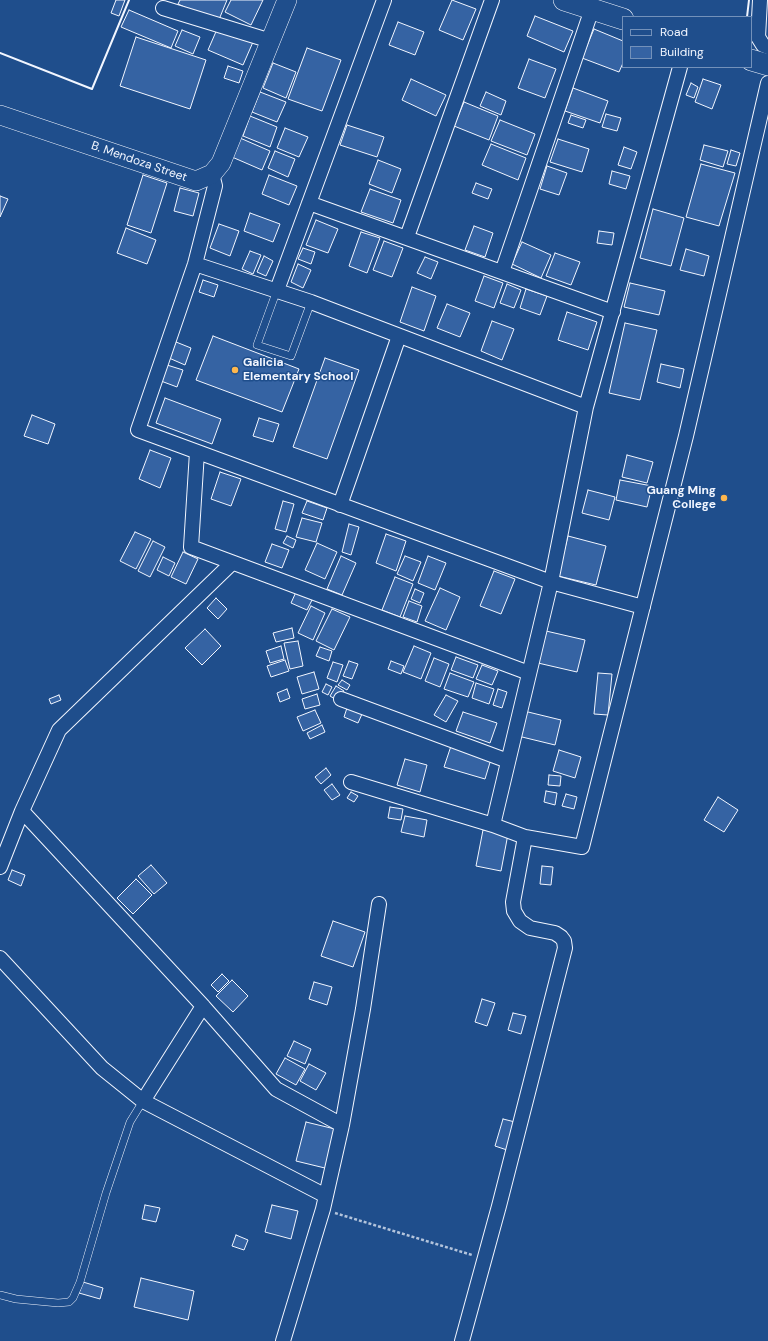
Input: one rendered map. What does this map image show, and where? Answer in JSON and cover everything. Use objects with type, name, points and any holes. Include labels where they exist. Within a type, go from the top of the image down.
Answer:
[{"type":"main road","points":[[564,0],[622,19]]},
{"type":"main road","points":[[752,60],[768,65]]},
{"type":"street","points":[[287,0],[221,163],[212,174],[215,186],[195,264],[138,430],[551,582],[643,607]]},
{"type":"street","points":[[277,290],[384,0]]},
{"type":"street","points":[[407,237],[492,0]]},
{"type":"street","points":[[760,0],[758,37],[760,42],[768,47]]},
{"type":"street","points":[[163,8],[271,41]]},
{"type":"street","points":[[502,272],[592,9]]},
{"type":"street","points":[[493,825],[551,582],[586,407],[680,68]]},
{"type":"street","points":[[351,782],[493,825],[525,837],[582,847],[686,436],[768,83]]},
{"type":"street","name":"B. Mendoza Street","points":[[0,115],[196,181],[212,174]]},
{"type":"street","points":[[309,203],[613,312]]},
{"type":"street","points":[[195,264],[311,302],[586,407]]},
{"type":"street","points":[[340,505],[399,336]]},
{"type":"street","points":[[197,452],[191,547],[529,673]]},
{"type":"street","points":[[0,867],[22,811],[59,730],[232,563]]},
{"type":"street","points":[[341,699],[508,761]]},
{"type":"street","points":[[22,811],[203,1006],[276,1089],[342,1125]]},
{"type":"street","points":[[462,1341],[499,1206],[565,948],[564,941],[561,937],[555,933],[530,928],[520,920],[514,911],[513,902],[525,837]]},
{"type":"street","points":[[283,1341],[324,1203],[342,1125],[364,1009],[379,904]]},
{"type":"street","points":[[0,958],[102,1068],[142,1101],[324,1203]]},
{"type":"street","points":[[142,1101],[203,1006]]},
{"type":"lane","points":[[277,290],[257,345],[290,356],[311,302]]},
{"type":"lane","points":[[0,1295],[16,1299],[58,1303],[69,1302],[73,1298],[80,1282],[106,1193],[128,1129],[142,1101]]},
{"type":"path","points":[[324,1203],[484,1259]]},
{"type":"building","points":[[116,0],[125,0],[119,16],[111,13]]},
{"type":"building","points":[[180,0],[227,0],[218,22],[178,4]]},
{"type":"building","points":[[231,0],[263,0],[251,25],[225,12]]},
{"type":"building","points":[[452,0],[476,9],[463,40],[439,30]]},
{"type":"building","points":[[129,10],[178,31],[171,48],[121,27]]},
{"type":"building","points":[[535,16],[573,31],[564,52],[527,36]]},
{"type":"building","points":[[398,22],[424,32],[415,55],[389,45]]},
{"type":"building","points":[[218,27],[253,42],[243,65],[208,50]]},
{"type":"building","points":[[594,29],[622,41],[622,65],[619,72],[582,58]]},
{"type":"building","points":[[182,30],[200,37],[193,54],[175,46]]},
{"type":"building","points":[[136,37],[206,60],[190,109],[120,86]]},
{"type":"building","points":[[307,48],[341,60],[322,111],[288,99]]},
{"type":"building","points":[[529,59],[556,69],[545,98],[518,88]]},
{"type":"building","points":[[273,63],[296,72],[286,98],[263,88]]},
{"type":"building","points":[[228,66],[243,71],[239,83],[224,78]]},
{"type":"building","points":[[411,79],[446,95],[436,116],[402,100]]},
{"type":"building","points":[[703,79],[721,85],[712,109],[695,102]]},
{"type":"building","points":[[691,83],[698,87],[694,98],[686,95]]},
{"type":"building","points":[[573,88],[608,101],[600,123],[565,111]]},
{"type":"building","points":[[260,92],[286,102],[277,122],[252,112]]},
{"type":"building","points":[[486,92],[506,101],[501,115],[480,106]]},
{"type":"building","points":[[464,102],[498,116],[489,140],[454,126]]},
{"type":"building","points":[[606,114],[621,118],[617,131],[602,127]]},
{"type":"building","points":[[571,115],[586,120],[583,128],[568,123]]},
{"type":"building","points":[[250,116],[277,127],[270,147],[243,136]]},
{"type":"building","points":[[500,120],[535,134],[527,155],[491,141]]},
{"type":"building","points":[[347,125],[384,137],[377,157],[340,145]]},
{"type":"building","points":[[285,128],[308,137],[299,157],[277,148]]},
{"type":"building","points":[[240,138],[270,151],[262,170],[232,157]]},
{"type":"building","points":[[558,139],[589,149],[582,172],[550,162]]},
{"type":"building","points":[[491,144],[526,158],[518,180],[482,165]]},
{"type":"building","points":[[704,145],[728,151],[723,167],[700,160]]},
{"type":"building","points":[[624,147],[637,152],[631,169],[618,165]]},
{"type":"building","points":[[731,150],[740,153],[736,166],[727,164]]},
{"type":"building","points":[[275,151],[295,159],[288,177],[268,168]]},
{"type":"building","points":[[378,160],[401,169],[392,193],[369,184]]},
{"type":"building","points":[[701,164],[735,173],[719,226],[686,217]]},
{"type":"building","points":[[547,166],[567,173],[559,195],[540,189]]},
{"type":"building","points":[[612,171],[630,176],[626,189],[609,184]]},
{"type":"building","points":[[143,175],[167,183],[151,233],[127,225]]},
{"type":"building","points":[[269,175],[297,186],[289,205],[262,194]]},
{"type":"building","points":[[476,183],[492,189],[488,199],[472,193]]},
{"type":"building","points":[[180,188],[199,193],[193,216],[174,211]]},
{"type":"building","points":[[370,189],[401,200],[393,223],[361,212]]},
{"type":"building","points":[[0,196],[8,199],[0,217]]},
{"type":"building","points":[[653,209],[684,218],[671,266],[640,258]]},
{"type":"building","points":[[250,213],[280,224],[273,242],[244,231]]},
{"type":"building","points":[[316,220],[338,229],[328,253],[306,245]]},
{"type":"building","points":[[219,224],[239,231],[230,256],[210,248]]},
{"type":"building","points":[[474,226],[493,233],[485,257],[465,250]]},
{"type":"building","points":[[126,228],[156,240],[147,264],[117,253]]},
{"type":"building","points":[[599,231],[614,233],[612,245],[597,243]]},
{"type":"building","points":[[361,232],[380,238],[367,273],[349,266]]},
{"type":"building","points":[[384,241],[403,248],[392,277],[373,270]]},
{"type":"building","points":[[522,242],[551,255],[541,278],[512,264]]},
{"type":"building","points":[[303,248],[315,252],[311,264],[298,259]]},
{"type":"building","points":[[686,249],[709,256],[704,276],[680,270]]},
{"type":"building","points":[[250,251],[261,255],[253,274],[242,269]]},
{"type":"building","points":[[555,253],[580,262],[571,285],[546,276]]},
{"type":"building","points":[[264,256],[273,261],[266,276],[257,272]]},
{"type":"building","points":[[425,257],[438,262],[431,279],[417,273]]},
{"type":"building","points":[[298,264],[311,270],[303,288],[291,282]]},
{"type":"building","points":[[484,276],[503,283],[494,308],[475,301]]},
{"type":"building","points":[[203,280],[218,285],[214,297],[199,292]]},
{"type":"building","points":[[630,283],[665,291],[659,315],[624,307]]},
{"type":"building","points":[[507,284],[521,290],[514,308],[500,303]]},
{"type":"building","points":[[412,287],[436,296],[424,331],[400,322]]},
{"type":"building","points":[[526,289],[547,296],[540,315],[520,308]]},
{"type":"building","points":[[447,304],[470,313],[460,337],[437,328]]},
{"type":"building","points":[[567,312],[597,322],[588,350],[558,340]]},
{"type":"building","points":[[492,321],[514,329],[502,360],[481,351]]},
{"type":"building","points":[[625,323],[657,330],[640,400],[609,393]]},
{"type":"building","points":[[213,336],[299,369],[282,412],[196,380]]},
{"type":"building","points":[[176,342],[191,348],[185,365],[169,358]]},
{"type":"building","points":[[325,358],[359,370],[327,459],[293,447]]},
{"type":"building","points":[[661,364],[684,369],[680,388],[657,382]]},
{"type":"building","points":[[167,365],[183,370],[177,387],[161,381]]},
{"type":"building","points":[[165,398],[221,419],[212,444],[156,423]]},
{"type":"building","points":[[32,415],[55,424],[48,444],[24,436]]},
{"type":"building","points":[[259,418],[279,424],[273,442],[253,436]]},
{"type":"building","points":[[150,450],[171,458],[160,488],[139,479]]},
{"type":"building","points":[[627,455],[653,462],[647,483],[622,477]]},
{"type":"building","points":[[220,472],[241,479],[231,506],[211,499]]},
{"type":"building","points":[[620,480],[652,486],[647,507],[616,500]]},
{"type":"building","points":[[588,490],[615,497],[609,520],[582,513]]},
{"type":"building","points":[[283,501],[294,504],[286,532],[275,529]]},
{"type":"building","points":[[307,501],[327,508],[323,520],[302,513]]},
{"type":"building","points":[[302,518],[322,523],[316,542],[296,537]]},
{"type":"building","points":[[349,524],[359,527],[351,555],[342,552]]},
{"type":"building","points":[[135,532],[151,539],[136,569],[120,561]]},
{"type":"building","points":[[386,534],[406,541],[396,571],[376,563]]},
{"type":"building","points":[[287,536],[296,540],[293,548],[283,543]]},
{"type":"building","points":[[568,536],[606,546],[596,585],[558,576]]},
{"type":"building","points":[[153,541],[165,547],[150,577],[138,571]]},
{"type":"building","points":[[317,543],[337,552],[325,579],[305,570]]},
{"type":"building","points":[[272,544],[289,550],[282,568],[265,562]]},
{"type":"building","points":[[183,552],[198,559],[186,584],[171,577]]},
{"type":"building","points":[[341,556],[356,563],[342,595],[327,589]]},
{"type":"building","points":[[405,556],[421,562],[413,581],[397,574]]},
{"type":"building","points":[[428,556],[446,563],[435,590],[418,583]]},
{"type":"building","points":[[163,557],[175,563],[169,576],[157,570]]},
{"type":"building","points":[[494,571],[515,579],[501,614],[480,606]]},
{"type":"building","points":[[395,577],[413,584],[400,617],[382,610]]},
{"type":"building","points":[[440,588],[460,597],[446,630],[425,621]]},
{"type":"building","points":[[415,589],[424,593],[420,603],[411,599]]},
{"type":"building","points":[[296,592],[312,600],[307,610],[291,603]]},
{"type":"building","points":[[216,598],[227,609],[218,619],[207,608]]},
{"type":"building","points":[[409,601],[422,606],[417,622],[403,617]]},
{"type":"building","points":[[311,606],[325,613],[313,640],[298,633]]},
{"type":"building","points":[[332,609],[350,617],[334,650],[316,641]]},
{"type":"building","points":[[292,628],[294,638],[276,642],[273,633]]},
{"type":"building","points":[[205,629],[221,646],[202,665],[185,648]]},
{"type":"building","points":[[546,631],[585,640],[577,672],[538,663]]},
{"type":"building","points":[[298,641],[303,666],[290,669],[284,643]]},
{"type":"building","points":[[281,646],[284,659],[270,663],[266,651]]},
{"type":"building","points":[[414,646],[431,653],[421,679],[403,672]]},
{"type":"building","points":[[320,647],[332,651],[329,661],[316,656]]},
{"type":"building","points":[[456,657],[478,665],[473,678],[451,670]]},
{"type":"building","points":[[434,658],[449,664],[440,687],[425,681]]},
{"type":"building","points":[[285,660],[289,671],[271,677],[267,666]]},
{"type":"building","points":[[349,661],[358,664],[352,679],[343,676]]},
{"type":"building","points":[[391,661],[404,666],[401,674],[388,669]]},
{"type":"building","points":[[333,662],[343,665],[337,682],[327,678]]},
{"type":"building","points":[[482,665],[498,671],[492,685],[476,679]]},
{"type":"building","points":[[314,672],[319,689],[302,694],[297,677]]},
{"type":"building","points":[[450,673],[474,682],[468,697],[444,689]]},
{"type":"building","points":[[598,673],[612,674],[608,715],[594,714]]},
{"type":"building","points":[[342,680],[350,685],[347,690],[338,685]]},
{"type":"building","points":[[476,683],[494,689],[489,704],[472,698]]},
{"type":"building","points":[[326,684],[332,687],[328,695],[322,692]]},
{"type":"building","points":[[336,686],[344,691],[338,701],[330,696]]},
{"type":"building","points":[[287,689],[290,698],[280,702],[277,693]]},
{"type":"building","points":[[498,689],[507,692],[502,708],[493,705]]},
{"type":"building","points":[[317,694],[320,705],[305,709],[302,699]]},
{"type":"building","points":[[59,695],[61,700],[51,704],[49,699]]},
{"type":"building","points":[[446,695],[458,701],[446,722],[434,715]]},
{"type":"building","points":[[347,708],[362,714],[358,723],[344,717]]},
{"type":"building","points":[[315,710],[321,723],[303,731],[297,717]]},
{"type":"building","points":[[524,711],[561,720],[555,745],[518,736]]},
{"type":"building","points":[[463,712],[497,723],[490,743],[456,731]]},
{"type":"building","points":[[322,725],[325,732],[310,739],[307,733]]},
{"type":"building","points":[[451,746],[491,759],[485,779],[444,767]]},
{"type":"building","points":[[559,750],[581,757],[575,778],[553,771]]},
{"type":"building","points":[[405,759],[427,765],[420,792],[397,785]]},
{"type":"building","points":[[326,768],[331,775],[321,784],[315,777]]},
{"type":"building","points":[[549,775],[561,776],[560,786],[548,785]]},
{"type":"building","points":[[332,784],[340,795],[332,800],[324,790]]},
{"type":"building","points":[[546,791],[557,793],[555,805],[544,802]]},
{"type":"building","points":[[351,792],[358,796],[354,802],[347,798]]},
{"type":"building","points":[[566,794],[577,797],[574,809],[562,806]]},
{"type":"building","points":[[718,797],[738,810],[724,832],[704,820]]},
{"type":"building","points":[[390,807],[403,809],[401,820],[388,818]]},
{"type":"building","points":[[405,816],[427,820],[424,837],[401,832]]},
{"type":"building","points":[[483,830],[508,834],[501,871],[476,866]]},
{"type":"building","points":[[151,865],[167,883],[154,894],[138,876]]},
{"type":"building","points":[[542,866],[553,867],[551,885],[540,884]]},
{"type":"building","points":[[12,870],[25,875],[21,886],[8,880]]},
{"type":"building","points":[[136,879],[152,895],[133,914],[117,898]]},
{"type":"building","points":[[333,921],[365,932],[353,967],[321,956]]},
{"type":"building","points":[[222,974],[229,981],[218,992],[211,985]]},
{"type":"building","points":[[232,980],[248,996],[233,1012],[216,996]]},
{"type":"building","points":[[314,982],[332,987],[327,1005],[309,999]]},
{"type":"building","points":[[482,999],[495,1003],[487,1026],[475,1022]]},
{"type":"building","points":[[513,1013],[526,1016],[521,1034],[508,1030]]},
{"type":"building","points":[[294,1041],[311,1049],[305,1064],[287,1056]]},
{"type":"building","points":[[285,1058],[305,1069],[296,1085],[276,1074]]},
{"type":"building","points":[[309,1064],[326,1073],[316,1090],[300,1081]]},
{"type":"building","points":[[503,1119],[519,1123],[510,1151],[495,1146]]},
{"type":"building","points":[[306,1122],[339,1130],[329,1169],[296,1161]]},
{"type":"building","points":[[145,1205],[160,1208],[156,1222],[142,1219]]},
{"type":"building","points":[[272,1205],[298,1211],[291,1239],[265,1232]]},
{"type":"building","points":[[236,1235],[248,1240],[244,1250],[232,1246]]},
{"type":"building","points":[[141,1278],[194,1291],[188,1320],[134,1307]]},
{"type":"building","points":[[83,1282],[103,1288],[100,1299],[79,1293]]},
{"type":"wall","points":[[0,53],[92,89],[129,0]]},
{"type":"wall","points":[[747,16],[749,0]]},
{"type":"place","name":"Galicia Elementary School","points":[[235,370]]},
{"type":"place","name":"Guang Ming College","points":[[724,498]]}]
